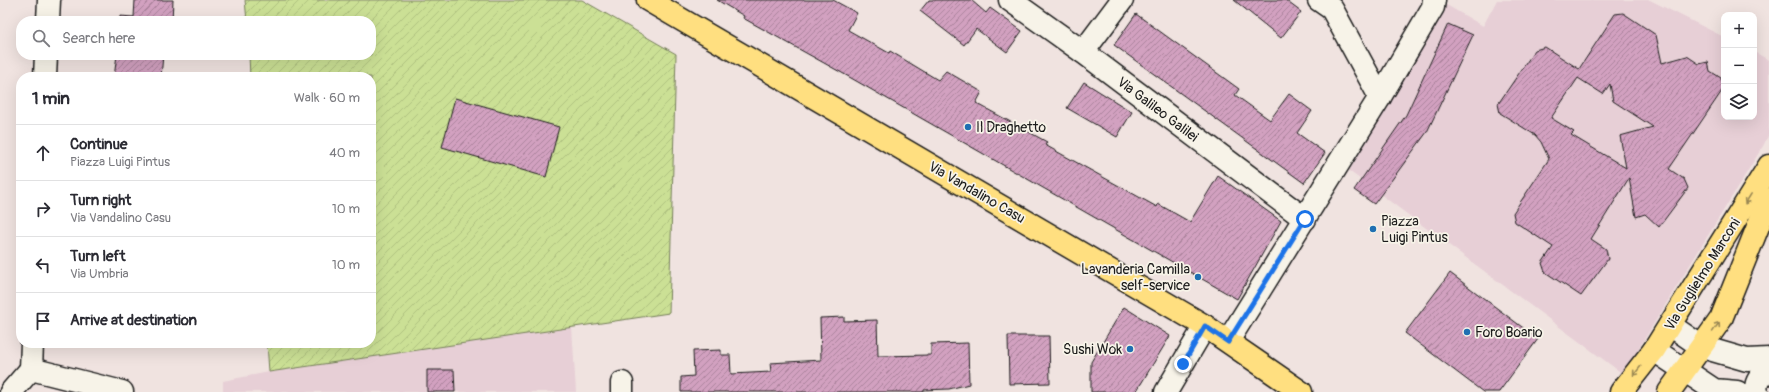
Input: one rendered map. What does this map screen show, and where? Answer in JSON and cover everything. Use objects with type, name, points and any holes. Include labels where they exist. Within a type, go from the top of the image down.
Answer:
[{"type":"main road","name":"Via Vandalino Casu","points":[[648,0],[1205,326],[1301,392]]},
{"type":"main road","name":"Via Guglielmo Marconi","points":[[1620,392],[1654,350],[1769,166]]},
{"type":"main road","name":"Via Guglielmo Marconi","points":[[1669,392],[1691,374],[1702,346],[1722,319],[1769,199]]},
{"type":"street","points":[[48,16],[49,0]]},
{"type":"street","name":"Via Galileo Galilei","points":[[1010,0],[1083,52],[1305,219]]},
{"type":"street","points":[[1083,52],[1122,0]]},
{"type":"street","points":[[1319,0],[1332,9],[1380,97]]},
{"type":"street","points":[[1228,342],[1380,97],[1432,7],[1434,0]]},
{"type":"street","points":[[45,72],[46,60]]},
{"type":"street","points":[[1670,325],[1702,346],[1747,360],[1769,359]]},
{"type":"street","points":[[1166,392],[1205,326]]},
{"type":"street","points":[[11,392],[31,369],[32,348]]},
{"type":"street","points":[[1654,350],[1714,390],[1737,392]]},
{"type":"street","points":[[31,369],[122,392]]},
{"type":"street","points":[[1757,392],[1756,388],[1758,380],[1769,371]]},
{"type":"shaded area","points":[[1497,0],[1650,0],[1721,36],[1721,120],[1757,120],[1757,54],[1769,60],[1769,134],[1623,374],[1349,171],[1443,3],[1483,26]]},
{"type":"shaded area","points":[[572,327],[576,392],[223,392],[223,381],[269,372]]},
{"type":"green space","points":[[245,0],[582,0],[676,54],[669,313],[269,372],[267,348],[376,348],[376,72],[250,72],[249,60],[376,60],[376,16],[247,16]]},
{"type":"building","points":[[135,0],[173,0],[172,16],[134,16]]},
{"type":"building","points":[[717,0],[833,0],[857,13],[848,30],[889,53],[890,51],[938,80],[946,71],[982,92],[976,103],[1047,142],[1045,145],[1157,207],[1158,204],[1190,222],[1218,176],[1281,221],[1237,299],[851,78],[743,18],[744,16]]},
{"type":"building","points":[[929,0],[971,0],[986,13],[990,8],[1022,31],[1007,52],[976,29],[964,45],[920,11]]},
{"type":"building","points":[[1234,0],[1285,0],[1301,12],[1281,38]]},
{"type":"building","points":[[1623,13],[1656,35],[1662,63],[1687,56],[1699,64],[1708,62],[1710,71],[1721,78],[1721,92],[1669,169],[1684,179],[1688,188],[1659,227],[1645,214],[1636,217],[1629,178],[1591,239],[1606,249],[1608,259],[1581,296],[1545,272],[1542,263],[1553,247],[1515,222],[1513,213],[1549,159],[1541,142],[1535,135],[1500,113],[1498,104],[1535,50],[1545,47],[1579,69],[1615,14]],"holes":[[[1578,78],[1603,94],[1610,84],[1613,101],[1653,127],[1620,136],[1626,168],[1571,135],[1574,132],[1551,118]]]},
{"type":"building","points":[[1136,14],[1239,89],[1235,95],[1270,120],[1289,94],[1312,111],[1297,133],[1325,153],[1304,183],[1114,45]]},
{"type":"building","points":[[1448,24],[1473,35],[1427,132],[1374,204],[1354,190],[1406,115]]},
{"type":"building","points":[[116,60],[163,60],[161,72],[115,72]]},
{"type":"building","points":[[1084,82],[1132,112],[1117,137],[1067,108]]},
{"type":"building","points":[[455,98],[559,127],[546,177],[442,147]]},
{"type":"building","name":"Foro Boario","points":[[1450,273],[1538,339],[1499,392],[1483,392],[1405,333]]},
{"type":"building","name":"Sushi Wok","points":[[1124,307],[1170,336],[1136,392],[1091,392],[1091,362]]},
{"type":"building","points":[[844,317],[844,321],[877,320],[878,356],[931,355],[931,344],[968,343],[969,384],[949,389],[924,390],[924,392],[681,392],[681,377],[694,376],[693,351],[721,350],[721,355],[730,355],[731,374],[771,372],[770,363],[821,360],[820,318]]},
{"type":"building","points":[[1008,336],[1049,336],[1050,383],[1009,384]]},
{"type":"building","points":[[427,370],[454,370],[455,392],[427,392]]},
{"type":"place","name":"Il Draghetto","points":[[968,127]]},
{"type":"place","name":"Piazza Luigi Pintus","points":[[1373,229]]},
{"type":"place","name":"Lavanderia Camilla self-service","points":[[1198,277]]},
{"type":"place","name":"Foro Boario","points":[[1467,332]]},
{"type":"place","name":"Sushi Wok","points":[[1130,349]]},
{"type":"route","points":[[1183,364],[1205,326],[1228,342],[1305,219]]}]
